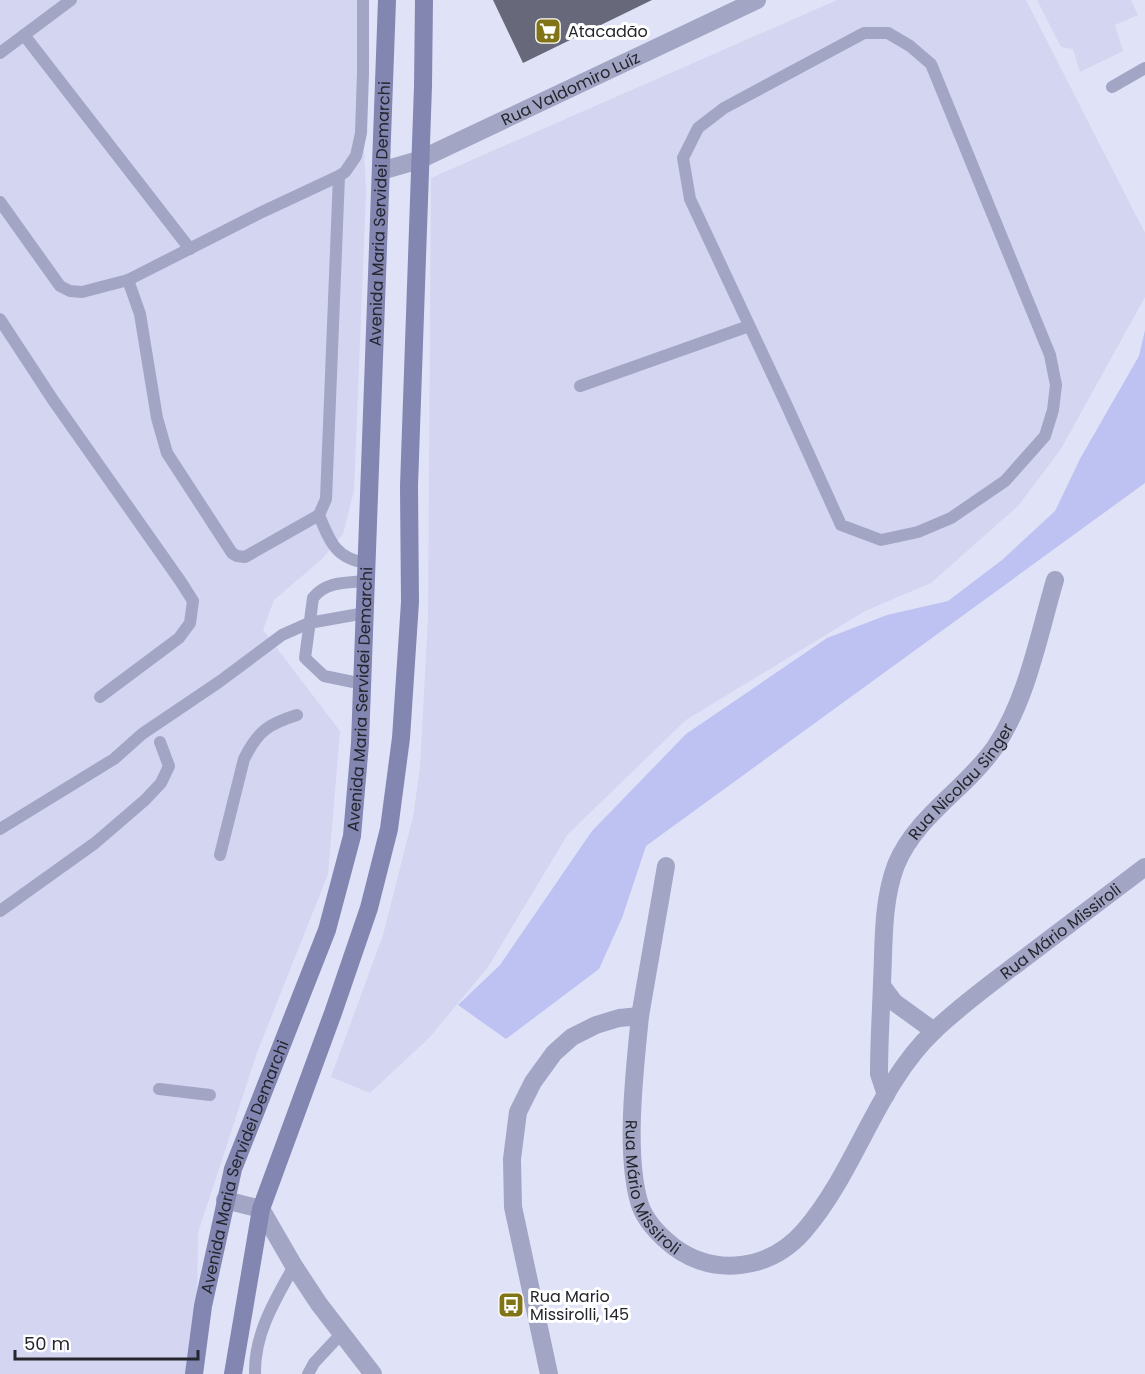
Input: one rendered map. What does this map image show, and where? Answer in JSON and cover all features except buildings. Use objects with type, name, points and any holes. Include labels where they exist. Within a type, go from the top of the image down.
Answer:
[{"type":"main road","name":"Avenida Maria Servidei Demarchi","points":[[194,1374],[203,1306],[225,1200],[238,1158],[327,930],[352,836],[363,684],[387,0]]},
{"type":"main road","name":"Avenida Maria Servidei Demarchi","points":[[233,1374],[261,1209],[369,908],[389,829],[401,738],[410,602],[409,486],[424,0]]},
{"type":"street","name":"Rua Valdomiro Luíz","points":[[381,171],[419,160],[758,0]]},
{"type":"street","name":"Rua Nicolau Singer","points":[[886,1095],[879,1074],[882,986],[887,904],[896,866],[912,837],[923,823],[979,768],[1008,726],[1024,686],[1055,580]]},
{"type":"street","name":"Rua Mário Missiroli","points":[[666,866],[640,1016],[633,1112],[634,1171],[640,1205],[645,1217],[663,1238],[676,1248],[705,1263],[729,1267],[767,1259],[790,1244],[803,1232],[825,1202],[886,1095],[916,1051],[934,1031],[1145,867]]},
{"type":"street","points":[[882,986],[894,1002],[934,1031]]},
{"type":"street","points":[[549,1374],[513,1207],[512,1159],[518,1112],[532,1082],[554,1053],[572,1037],[596,1025],[619,1018],[640,1016]]},
{"type":"street","points":[[225,1200],[261,1209],[294,1266],[341,1334],[373,1374]]},
{"type":"lane","points":[[0,53],[71,0]]},
{"type":"lane","points":[[0,202],[60,286],[70,291],[82,292],[128,280],[339,176],[345,172],[356,156],[361,133],[363,0]]},
{"type":"lane","points":[[864,33],[888,33],[910,46],[931,64],[1050,355],[1056,385],[1053,410],[1045,436],[1005,481],[951,518],[918,531],[881,540],[840,525],[749,326],[690,199],[683,158],[698,129],[724,108],[864,33]]},
{"type":"lane","points":[[24,35],[190,249]]},
{"type":"lane","points":[[1112,87],[1145,68]]},
{"type":"lane","points":[[128,280],[140,314],[157,418],[166,453],[232,553],[245,557],[319,515],[326,499],[339,176]]},
{"type":"lane","points":[[0,319],[53,400],[193,601],[190,623],[179,638],[100,697]]},
{"type":"lane","points":[[580,386],[749,326]]},
{"type":"lane","points":[[319,515],[332,542],[342,556],[354,561],[367,572]]},
{"type":"lane","points":[[363,684],[324,676],[305,658],[313,598],[328,585],[367,572]]},
{"type":"lane","points":[[0,829],[114,759],[142,734],[219,682],[282,635],[309,622],[365,614]]},
{"type":"lane","points":[[220,855],[244,759],[251,745],[261,732],[277,721],[297,715]]},
{"type":"lane","points":[[0,911],[95,843],[145,800],[161,783],[169,766],[160,742]]},
{"type":"lane","points":[[159,1089],[210,1095]]},
{"type":"lane","points":[[255,1374],[255,1364],[267,1315],[294,1266]]},
{"type":"lane","points":[[308,1374],[314,1363],[341,1334]]},
{"type":"shaded area","points":[[0,0],[358,0],[366,193],[354,490],[343,534],[321,560],[274,600],[263,630],[340,731],[328,874],[257,1053],[198,1233],[196,1374],[0,1374]]},
{"type":"shaded area","points":[[837,0],[1026,0],[1145,233],[1145,297],[1061,449],[1018,506],[931,583],[865,611],[686,720],[568,834],[488,967],[430,1037],[370,1093],[331,1077],[383,935],[413,817],[420,768],[428,618],[431,178]]},
{"type":"shaded area","points":[[1037,0],[1131,0],[1138,15],[1115,25],[1123,51],[1080,72],[1073,49],[1061,47]]},
{"type":"shaded area","points":[[1145,330],[1145,483],[646,846],[622,918],[599,969],[506,1039],[458,1005],[500,965],[592,831],[686,734],[827,638],[887,615],[948,601],[1002,560],[1055,511],[1081,457],[1139,356]]},
{"type":"place","name":"Atacadão","points":[[548,31]]},
{"type":"place","name":"Rua Mario Missirolli, 145","points":[[511,1305]]}]
